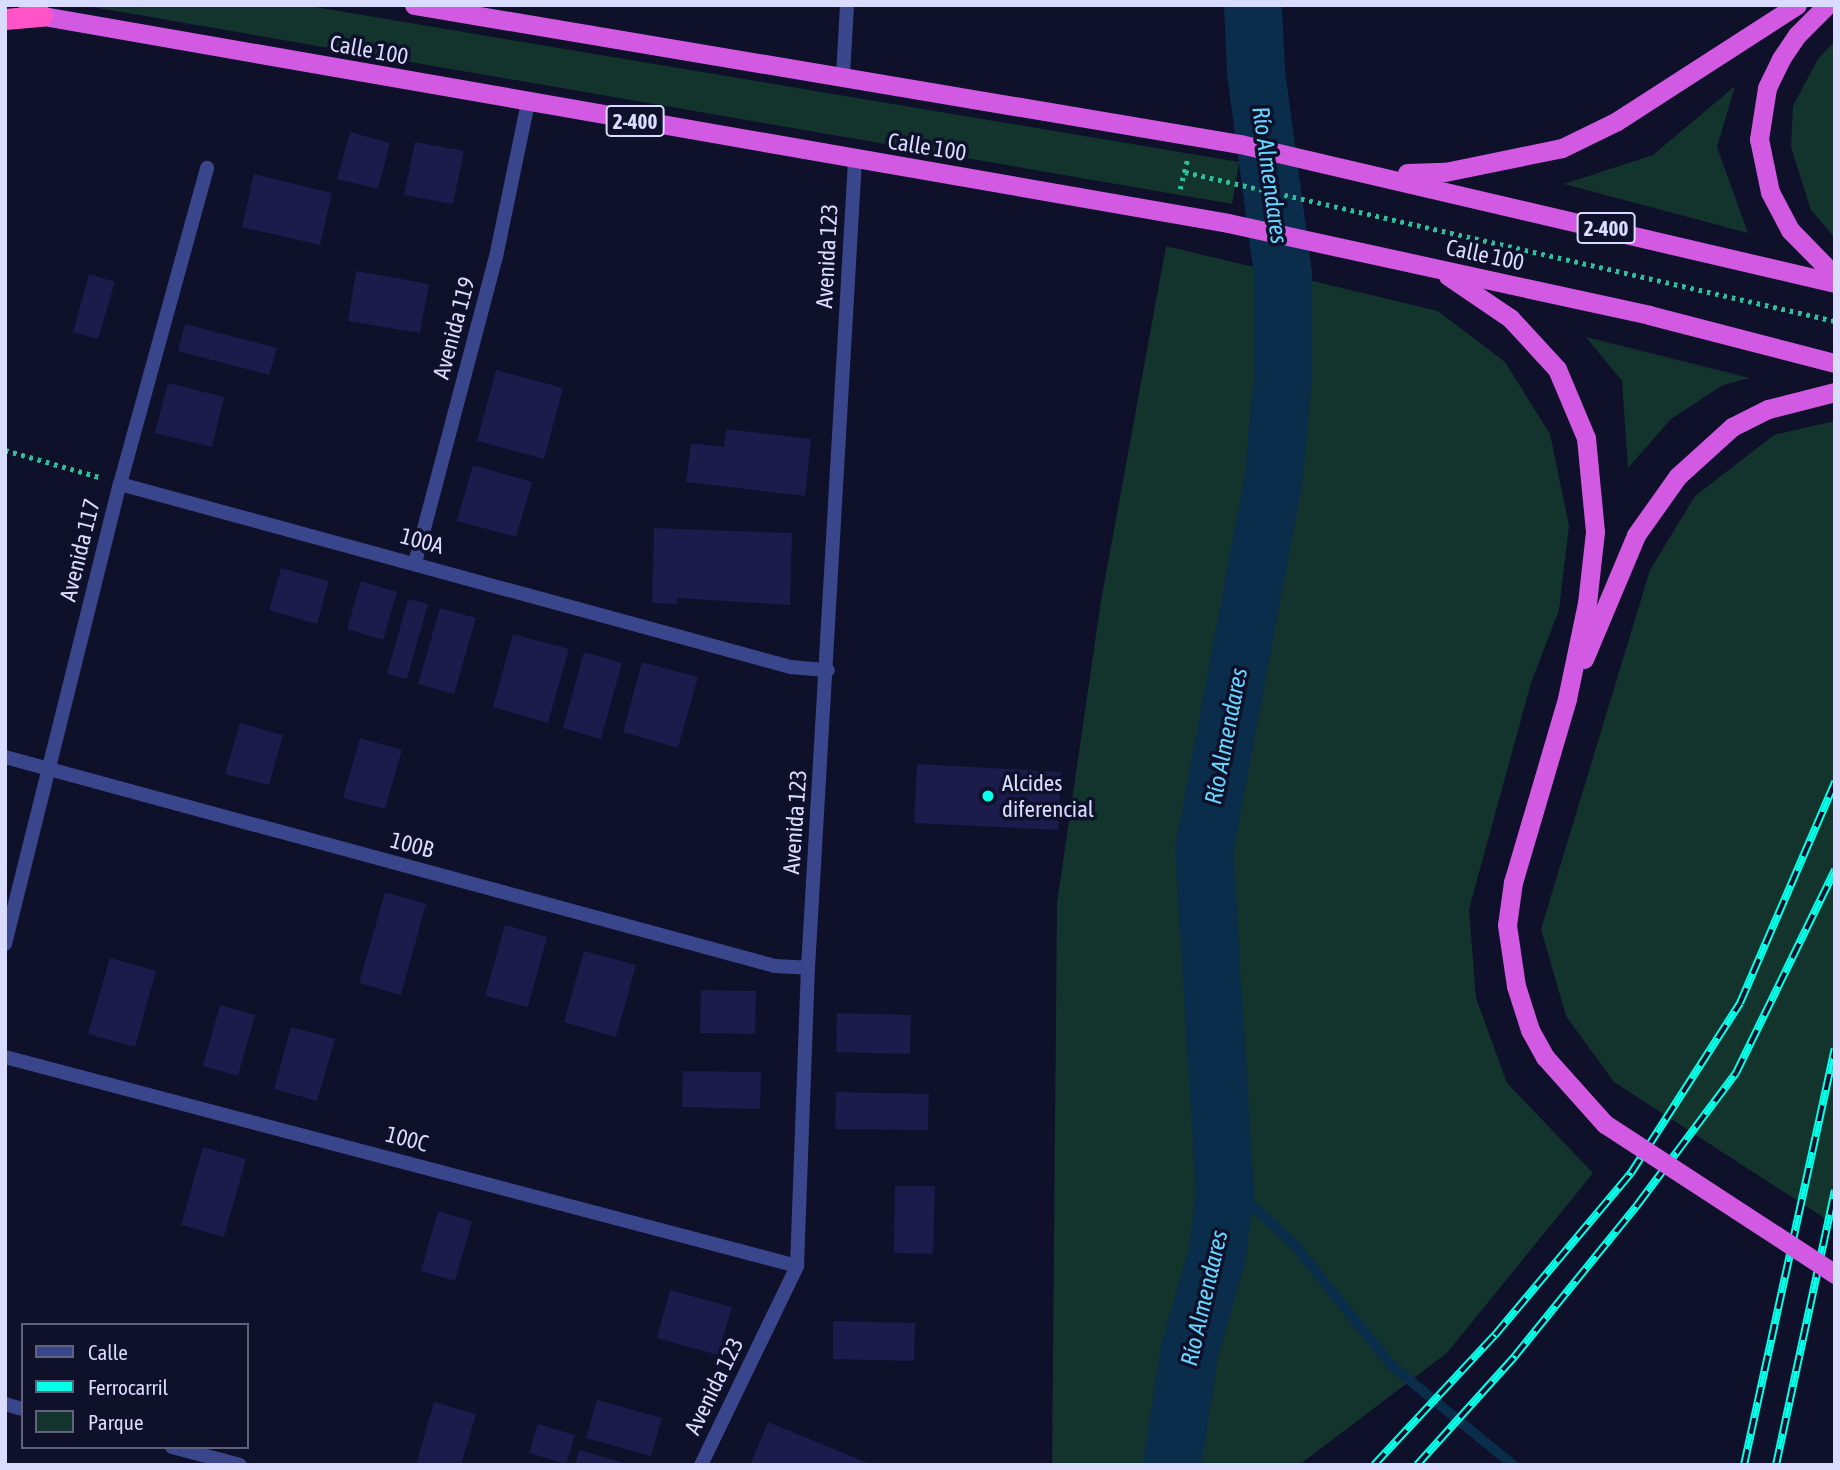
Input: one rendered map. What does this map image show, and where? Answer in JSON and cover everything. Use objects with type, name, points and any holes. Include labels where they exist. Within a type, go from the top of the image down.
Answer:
[{"type":"highway","name":"2-400","points":[[414,5],[844,75],[1240,144],[1376,173],[1835,283]]},
{"type":"highway","points":[[1376,173],[1445,172],[1562,148],[1617,121],[1797,5]]},
{"type":"highway","points":[[1827,5],[1797,35],[1781,59],[1767,88],[1759,139],[1770,192],[1790,230],[1835,276]]},
{"type":"highway","name":"Calle 100","points":[[5,9],[528,103],[1228,223],[1649,315],[1835,363]]},
{"type":"highway","points":[[5,19],[42,16]]},
{"type":"highway","points":[[1438,270],[1510,318],[1557,369],[1586,438],[1595,531],[1587,603],[1567,699],[1513,882],[1507,925],[1510,956],[1531,1030],[1545,1057],[1605,1124],[1835,1274]]},
{"type":"highway","points":[[1567,699],[1636,535],[1678,476],[1732,427],[1768,409],[1835,392]]},
{"type":"street","points":[[844,75],[847,5]]},
{"type":"street","name":"Avenida 119","points":[[415,563],[496,257],[528,103]]},
{"type":"street","name":"Avenida 123","points":[[701,1465],[797,1266],[808,968],[828,670],[855,160]]},
{"type":"street","name":"Avenida 117","points":[[5,944],[120,484],[207,168]]},
{"type":"street","name":"100A","points":[[120,484],[791,667],[828,670]]},
{"type":"street","name":"100B","points":[[5,757],[775,966],[808,968]]},
{"type":"street","name":"100C","points":[[5,1057],[797,1266]]},
{"type":"street","points":[[180,1449],[240,1465]]},
{"type":"path","points":[[1173,213],[1185,172],[1191,135]]},
{"type":"path","points":[[1185,172],[1835,321]]},
{"type":"path","points":[[5,450],[120,484]]},
{"type":"green space","points":[[81,5],[303,5],[1239,162],[1232,204]]},
{"type":"green space","points":[[1835,41],[1835,238],[1811,210],[1791,147],[1793,106],[1818,59]]},
{"type":"green space","points":[[1735,86],[1717,147],[1748,233],[1564,184],[1653,155]]},
{"type":"green space","points":[[1166,246],[1438,311],[1505,362],[1550,434],[1569,526],[1559,610],[1531,683],[1469,909],[1476,998],[1507,1083],[1593,1173],[1447,1353],[1299,1465],[1052,1465],[1057,903],[1101,601]]},
{"type":"green space","points":[[1586,337],[1750,378],[1723,385],[1671,419],[1628,468],[1622,381]]},
{"type":"green space","points":[[1835,421],[1835,1225],[1614,1082],[1566,1016],[1541,929],[1650,570],[1695,496],[1774,435]]},
{"type":"building","points":[[350,132],[390,143],[378,189],[337,179]]},
{"type":"building","points":[[415,142],[464,151],[453,204],[404,195]]},
{"type":"building","points":[[254,174],[332,193],[320,245],[242,227]]},
{"type":"building","points":[[356,271],[429,284],[420,333],[348,321]]},
{"type":"building","points":[[89,274],[115,282],[98,339],[73,332]]},
{"type":"building","points":[[185,324],[277,348],[269,375],[178,351]]},
{"type":"building","points":[[496,370],[563,388],[544,459],[477,441]]},
{"type":"building","points":[[168,383],[224,397],[212,447],[155,433]]},
{"type":"building","points":[[726,429],[811,439],[805,496],[686,482],[691,443],[724,447]]},
{"type":"building","points":[[473,465],[532,482],[516,537],[457,521]]},
{"type":"building","points":[[654,528],[792,533],[790,605],[677,598],[677,604],[652,603]]},
{"type":"building","points":[[281,568],[329,581],[317,624],[269,610]]},
{"type":"building","points":[[361,581],[397,592],[383,640],[347,629]]},
{"type":"building","points":[[408,599],[428,604],[407,679],[387,674]]},
{"type":"building","points":[[440,608],[476,618],[454,694],[418,684]]},
{"type":"building","points":[[513,634],[569,649],[548,723],[493,707]]},
{"type":"building","points":[[584,652],[622,663],[601,739],[563,728]]},
{"type":"building","points":[[642,662],[698,677],[678,748],[623,732]]},
{"type":"building","points":[[240,723],[283,735],[269,785],[225,774]]},
{"type":"building","points":[[360,738],[402,750],[385,809],[343,798]]},
{"type":"building","points":[[917,764],[1061,772],[1058,830],[914,823]]},
{"type":"building","points":[[385,892],[426,904],[401,995],[359,983]]},
{"type":"building","points":[[505,925],[547,937],[528,1007],[485,996]]},
{"type":"building","points":[[584,951],[636,965],[616,1037],[564,1022]]},
{"type":"building","points":[[110,958],[156,971],[135,1047],[88,1034]]},
{"type":"building","points":[[701,990],[756,991],[755,1034],[700,1033]]},
{"type":"building","points":[[220,1005],[255,1015],[238,1076],[203,1066]]},
{"type":"building","points":[[837,1013],[911,1015],[910,1054],[836,1052]]},
{"type":"building","points":[[291,1027],[335,1039],[317,1101],[274,1089]]},
{"type":"building","points":[[683,1071],[761,1072],[760,1109],[682,1107]]},
{"type":"building","points":[[836,1092],[929,1094],[928,1130],[835,1129]]},
{"type":"building","points":[[203,1147],[246,1159],[224,1237],[181,1225]]},
{"type":"building","points":[[895,1186],[935,1186],[933,1254],[894,1253]]},
{"type":"building","points":[[438,1211],[472,1221],[455,1281],[421,1271]]},
{"type":"building","points":[[670,1290],[732,1307],[718,1355],[657,1338]]},
{"type":"building","points":[[833,1321],[915,1323],[914,1361],[833,1359]]},
{"type":"building","points":[[597,1400],[662,1418],[651,1456],[586,1438]]},
{"type":"building","points":[[434,1402],[476,1414],[461,1465],[416,1465]]},
{"type":"building","points":[[768,1422],[873,1465],[750,1465]]},
{"type":"building","points":[[538,1424],[575,1435],[566,1464],[529,1453]]},
{"type":"building","points":[[579,1450],[628,1464],[628,1465],[575,1465]]},
{"type":"waterway","name":"Río Almendares","points":[[1172,1465],[1190,1349],[1217,1256],[1225,1192],[1204,851],[1274,476],[1283,375],[1283,274],[1256,72],[1253,5]]},
{"type":"waterway","points":[[1225,1192],[1257,1210],[1293,1243],[1391,1365],[1513,1465]]},
{"type":"railway","points":[[1374,1465],[1495,1335],[1631,1173],[1740,1003],[1835,782]]},
{"type":"railway","points":[[1417,1465],[1515,1356],[1638,1204],[1736,1073],[1835,870]]},
{"type":"railway","points":[[1744,1465],[1835,1049]]},
{"type":"railway","points":[[1776,1465],[1835,1190]]},
{"type":"place","name":"Alcides diferencial","points":[[988,796]]}]
